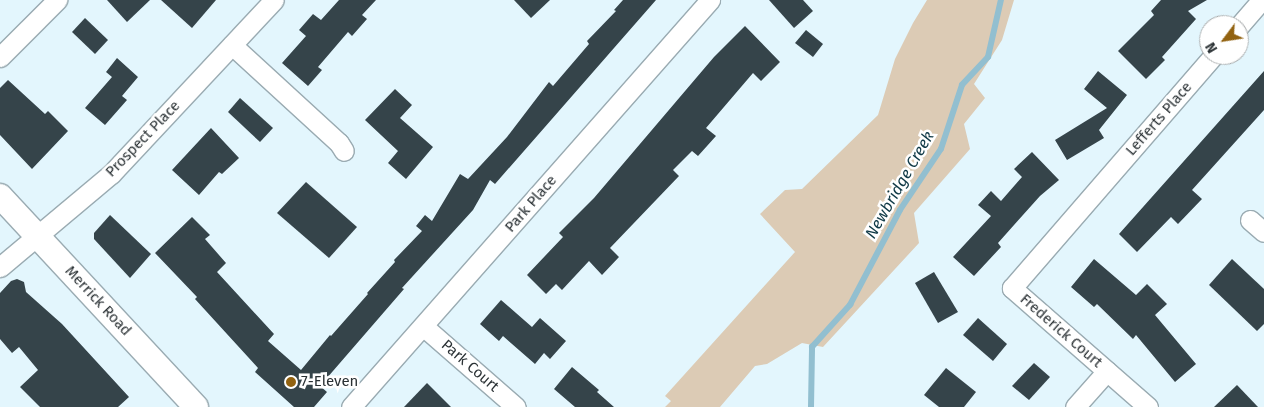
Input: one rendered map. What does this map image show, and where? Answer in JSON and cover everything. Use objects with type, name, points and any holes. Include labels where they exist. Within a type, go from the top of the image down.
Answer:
[{"type":"main road","name":"Merrick Road","points":[[0,196],[196,407]]},
{"type":"street","points":[[0,57],[57,0]]},
{"type":"street","name":"Prospect Place","points":[[0,267],[37,234],[111,174],[274,0]]},
{"type":"street","name":"Park Place","points":[[351,407],[710,0]]},
{"type":"street","points":[[1249,15],[1262,0]]},
{"type":"street","points":[[232,45],[339,143],[344,151]]},
{"type":"street","name":"Lefferts Place","points":[[1104,182],[1205,65]]},
{"type":"street","name":"Frederick Court","points":[[1104,182],[1012,288],[1148,407]]},
{"type":"street","name":"Park Court","points":[[423,326],[516,407]]},
{"type":"street","points":[[1075,407],[1107,371]]},
{"type":"shaded area","points":[[927,0],[1014,0],[1002,40],[974,84],[985,98],[964,124],[970,149],[914,213],[919,243],[823,347],[802,343],[767,364],[755,366],[720,407],[665,407],[671,401],[665,396],[795,252],[760,214],[785,190],[802,189],[878,115],[895,59]]},
{"type":"building","points":[[107,0],[150,0],[127,22]]},
{"type":"building","points":[[161,0],[216,0],[192,28]]},
{"type":"building","points":[[339,0],[376,0],[362,15],[367,19],[352,36],[348,32],[318,67],[322,70],[308,86],[282,63],[306,36],[299,30],[313,14],[321,20]]},
{"type":"building","points":[[514,0],[550,0],[531,18]]},
{"type":"building","points":[[623,0],[656,0],[495,184],[490,180],[473,210],[402,288],[404,289],[320,386],[327,392],[314,407],[294,407],[255,372],[258,368],[195,299],[197,297],[155,253],[192,217],[210,235],[205,239],[226,263],[217,272],[274,334],[268,341],[301,370],[368,294],[395,262],[394,260],[422,231],[416,226],[425,215],[432,221],[460,174],[468,179],[507,137],[549,82],[553,86],[589,44],[587,41],[616,11],[614,10]]},
{"type":"building","points":[[769,0],[803,0],[813,11],[794,28]]},
{"type":"building","points":[[1161,0],[1207,0],[1188,11],[1196,19],[1162,57],[1165,60],[1146,79],[1118,51],[1154,15],[1151,11]]},
{"type":"building","points":[[85,18],[108,40],[95,54],[72,32]]},
{"type":"building","points":[[745,26],[780,62],[761,81],[753,73],[706,128],[716,136],[698,156],[692,151],[673,170],[679,176],[610,248],[619,257],[602,275],[589,261],[562,290],[556,284],[546,294],[527,275],[563,237],[559,233],[594,198],[714,57]]},
{"type":"building","points":[[806,30],[823,44],[813,57],[795,43]]},
{"type":"building","points":[[117,58],[138,77],[122,96],[127,100],[105,125],[85,108],[112,77],[106,72]]},
{"type":"building","points":[[1098,71],[1127,95],[1099,130],[1104,138],[1067,160],[1055,140],[1107,108],[1084,89]]},
{"type":"building","points":[[1264,71],[1264,110],[1192,190],[1202,199],[1178,224],[1171,217],[1137,252],[1119,234]]},
{"type":"building","points":[[8,80],[45,114],[48,111],[68,131],[32,169],[0,135],[0,88]]},
{"type":"building","points":[[395,89],[412,105],[400,118],[433,147],[406,179],[388,163],[398,151],[365,120]]},
{"type":"building","points":[[240,98],[273,128],[260,142],[228,112]]},
{"type":"building","points":[[211,128],[239,158],[222,174],[219,172],[199,195],[172,170]]},
{"type":"building","points":[[1032,152],[1059,180],[1040,196],[998,243],[1001,247],[974,276],[953,257],[991,216],[978,205],[991,191],[1001,201],[1022,177],[1014,169]]},
{"type":"building","points":[[306,182],[357,227],[329,258],[277,213]]},
{"type":"building","points":[[110,215],[151,254],[130,278],[94,239],[94,233]]},
{"type":"building","points":[[1094,259],[1136,295],[1147,284],[1167,304],[1155,315],[1196,364],[1175,382],[1136,335],[1133,339],[1097,304],[1094,307],[1071,287]]},
{"type":"building","points":[[1232,259],[1264,289],[1264,324],[1257,331],[1209,285]]},
{"type":"building","points":[[934,272],[958,312],[938,323],[915,283]]},
{"type":"building","points":[[17,279],[24,282],[26,292],[62,324],[129,397],[118,407],[40,407],[20,387],[38,370],[19,347],[12,353],[0,339],[0,293],[11,281]]},
{"type":"building","points":[[501,300],[532,327],[540,318],[566,341],[550,359],[544,353],[535,364],[503,336],[499,341],[480,324]]},
{"type":"building","points":[[978,318],[1007,344],[993,361],[963,335]]},
{"type":"building","points":[[1034,363],[1050,377],[1029,400],[1012,386]]},
{"type":"building","points":[[572,367],[599,390],[597,392],[614,407],[575,407],[554,389]]},
{"type":"building","points":[[946,368],[976,392],[964,407],[939,407],[924,395]]},
{"type":"building","points":[[427,383],[451,407],[404,407]]},
{"type":"building","points":[[1237,385],[1258,407],[1214,407]]},
{"type":"waterway","name":"Newbridge Creek","points":[[811,407],[812,347],[850,305],[900,210],[941,149],[962,85],[988,57],[1001,0]]},
{"type":"place","name":"7-Eleven","points":[[291,382]]}]
